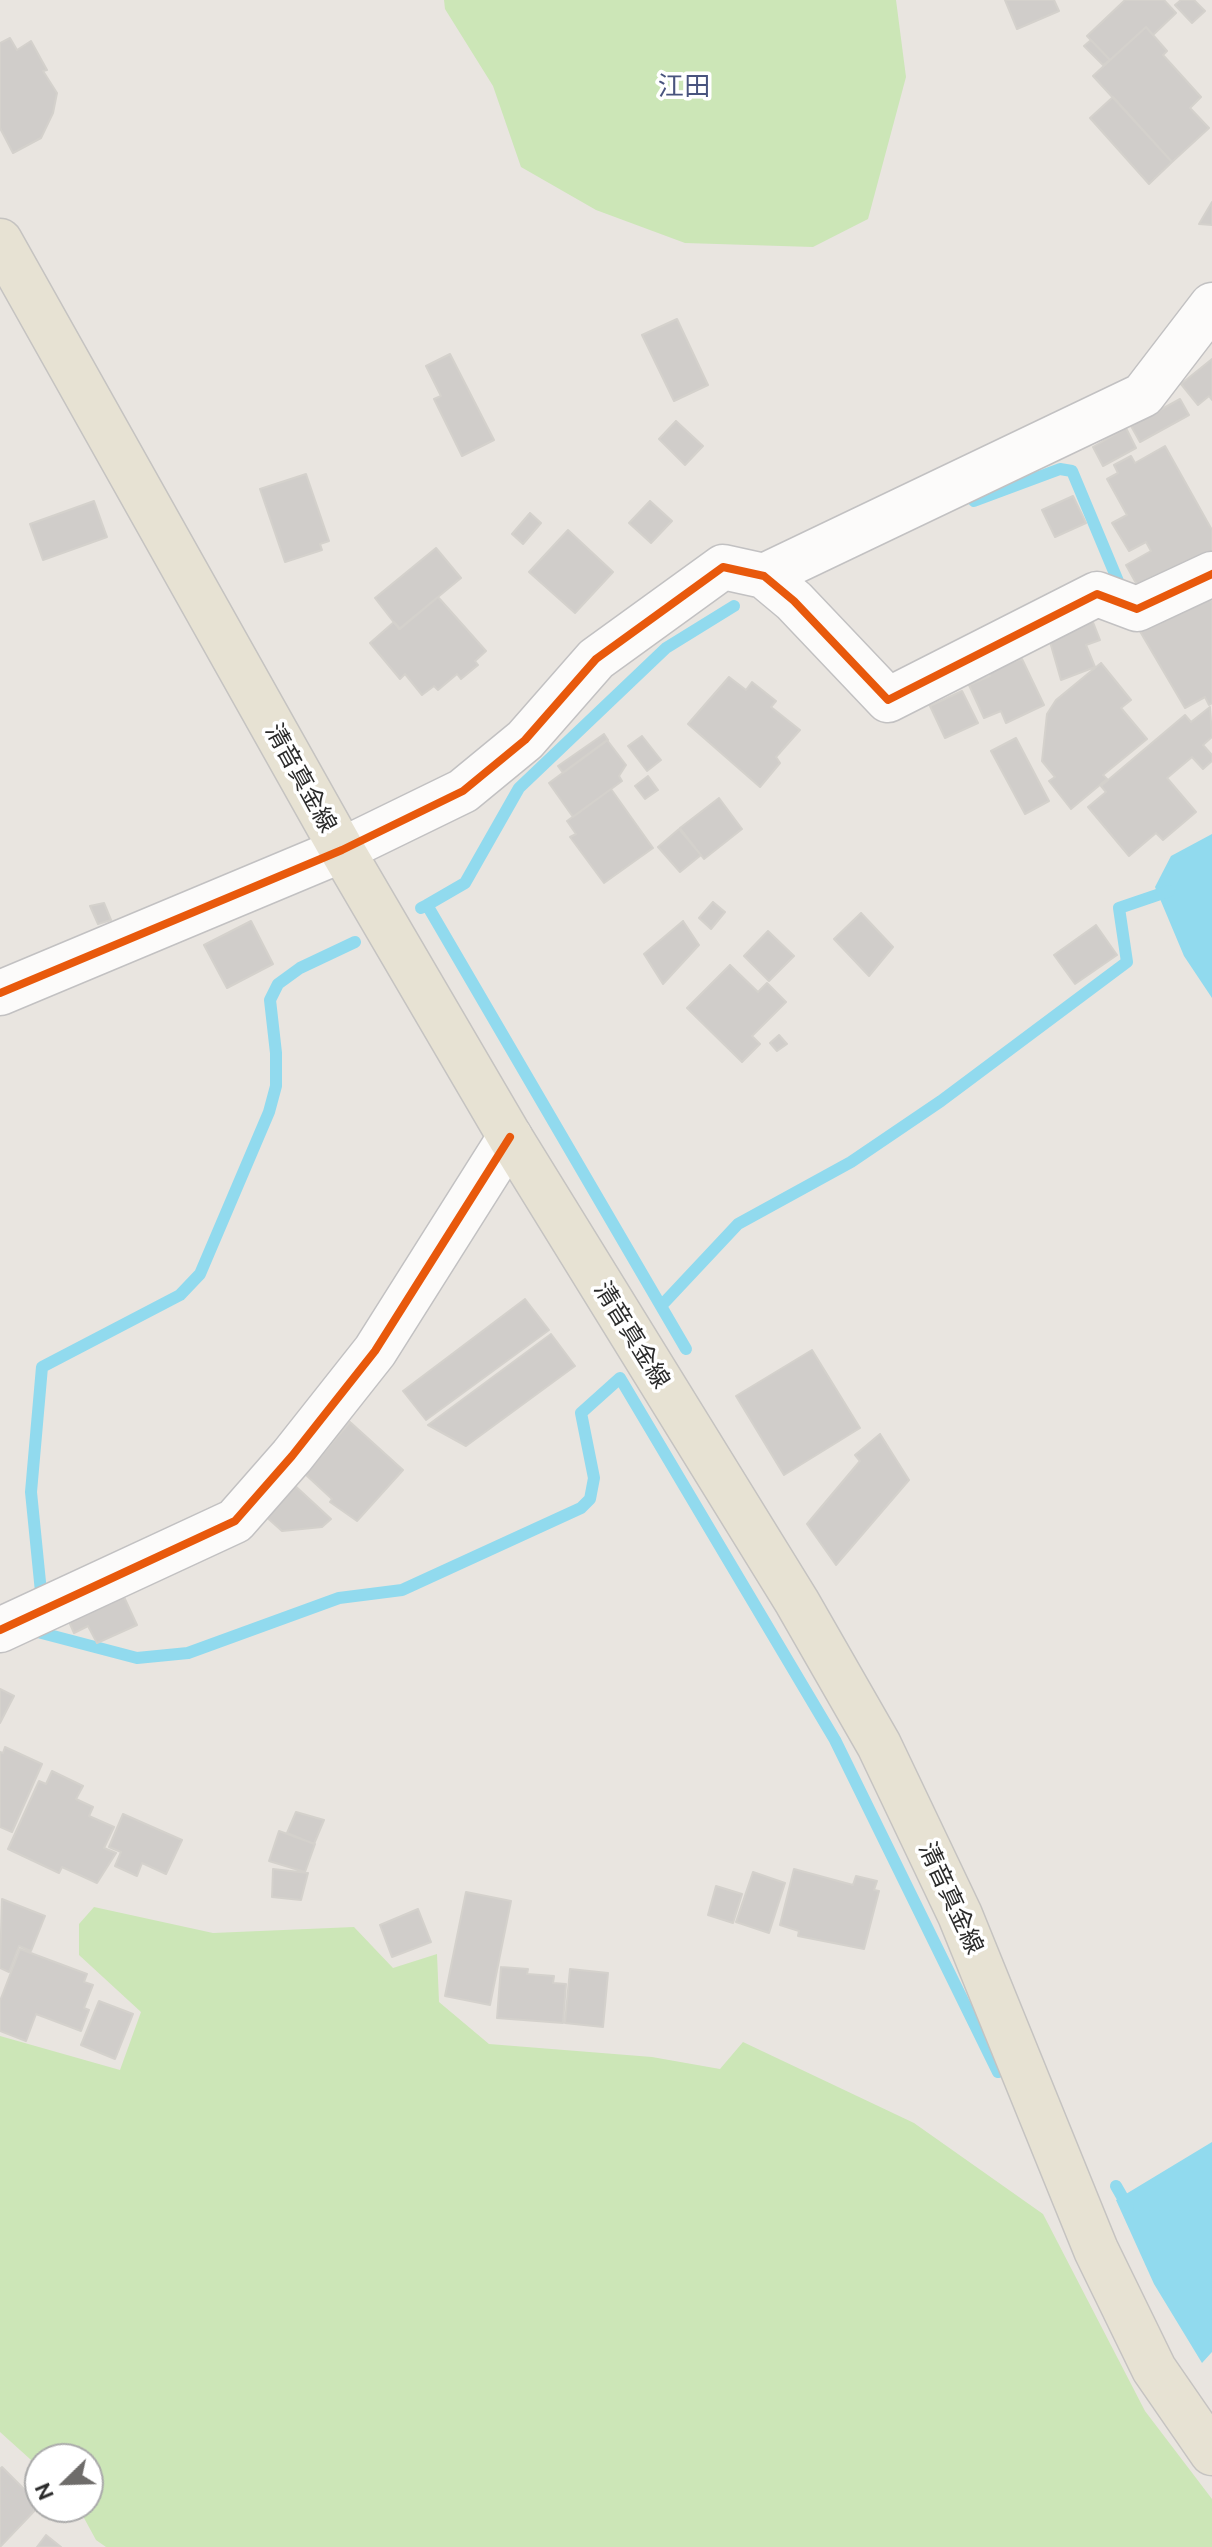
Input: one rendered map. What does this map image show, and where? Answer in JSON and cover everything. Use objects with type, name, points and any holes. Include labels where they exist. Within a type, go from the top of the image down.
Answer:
[{"type":"main road","name":"清音真金線","points":[[0,241],[342,850],[510,1137],[797,1602],[879,1745],[960,1915],[1096,2250],[1154,2369],[1212,2453]]},
{"type":"street","points":[[764,576],[1143,395],[1212,305]]},
{"type":"street","points":[[0,993],[342,850],[463,791],[525,740],[596,659],[723,567],[764,576],[794,601],[888,700],[1097,594],[1137,609],[1212,574]]},
{"type":"street","points":[[0,1630],[235,1521],[375,1351],[510,1137]]},
{"type":"green space","points":[[444,0],[896,0],[906,77],[868,219],[813,247],[685,243],[596,210],[521,167],[493,86],[445,9]]},
{"type":"green space","points":[[94,1907],[213,1933],[354,1927],[393,1968],[437,1954],[439,2002],[489,2044],[652,2057],[720,2069],[743,2042],[914,2123],[1043,2214],[1145,2411],[1212,2499],[1212,2547],[106,2547],[96,2540],[87,2523],[104,2523],[104,2443],[24,2443],[24,2454],[0,2432],[0,2036],[120,2070],[141,2012],[79,1955],[79,1924]]},
{"type":"water","points":[[1212,834],[1212,998],[1184,956],[1155,887],[1171,856]]},
{"type":"water","points":[[1212,2142],[1212,2352],[1202,2363],[1154,2284],[1116,2200]]},
{"type":"building","points":[[1005,0],[1054,0],[1059,11],[1017,29]]},
{"type":"building","points":[[1125,0],[1164,0],[1176,13],[1153,35],[1146,27],[1110,60],[1087,36]]},
{"type":"building","points":[[1181,0],[1194,0],[1205,11],[1192,23],[1175,5]]},
{"type":"building","points":[[1146,27],[1167,51],[1163,55],[1201,97],[1190,108],[1209,128],[1172,162],[1093,76]]},
{"type":"building","points":[[10,38],[17,50],[31,41],[47,70],[43,71],[57,93],[53,113],[41,138],[13,153],[0,128],[0,43]]},
{"type":"building","points":[[1091,40],[1110,60],[1103,65],[1084,46]]},
{"type":"building","points":[[1113,97],[1172,162],[1149,184],[1090,118]]},
{"type":"building","points":[[1212,202],[1212,225],[1199,224]]},
{"type":"building","points":[[677,319],[708,385],[674,401],[642,335]]},
{"type":"building","points":[[450,354],[494,440],[462,456],[434,399],[441,396],[426,366]]},
{"type":"building","points":[[1212,359],[1212,400],[1209,396],[1198,405],[1181,384]]},
{"type":"building","points":[[1180,399],[1189,415],[1140,442],[1131,426]]},
{"type":"building","points":[[676,421],[703,446],[685,465],[659,439]]},
{"type":"building","points":[[1126,428],[1136,448],[1103,466],[1093,447]]},
{"type":"building","points":[[1165,446],[1212,530],[1212,551],[1142,594],[1126,565],[1151,551],[1146,542],[1129,551],[1112,523],[1127,515],[1107,479],[1118,473],[1114,465],[1131,456],[1135,463]]},
{"type":"building","points":[[306,474],[329,541],[320,544],[322,550],[285,562],[260,489]]},
{"type":"building","points":[[1073,496],[1086,523],[1055,537],[1042,510]]},
{"type":"building","points":[[94,501],[107,537],[43,560],[30,524]]},
{"type":"building","points":[[650,501],[672,521],[651,543],[629,523]]},
{"type":"building","points":[[530,513],[541,523],[523,544],[512,534]]},
{"type":"building","points":[[568,530],[613,572],[575,613],[529,572]]},
{"type":"building","points":[[436,548],[461,578],[399,629],[375,598]]},
{"type":"building","points":[[1204,589],[1212,603],[1212,703],[1209,705],[1205,697],[1185,708],[1138,628]]},
{"type":"building","points":[[438,597],[486,651],[475,661],[478,665],[461,679],[457,674],[438,690],[434,686],[422,695],[405,674],[400,679],[370,643],[394,622],[400,629]]},
{"type":"building","points":[[1089,612],[1100,640],[1086,645],[1095,667],[1061,680],[1046,628]]},
{"type":"building","points":[[1022,659],[1044,705],[1006,723],[1001,711],[984,718],[969,685],[990,676],[988,670]]},
{"type":"building","points":[[1101,663],[1131,700],[1121,708],[1147,739],[1103,775],[1107,779],[1071,809],[1049,781],[1055,777],[1042,761],[1047,714],[1056,700]]},
{"type":"building","points":[[729,677],[746,690],[752,682],[776,701],[771,707],[800,730],[776,757],[780,763],[760,787],[688,724]]},
{"type":"building","points":[[962,691],[978,723],[945,738],[930,706]]},
{"type":"building","points":[[1210,707],[1212,737],[1203,745],[1212,755],[1212,761],[1203,769],[1192,757],[1167,778],[1196,812],[1163,840],[1156,833],[1129,856],[1088,807],[1106,792],[1101,786],[1185,715],[1191,722]]},
{"type":"building","points":[[604,734],[608,740],[563,773],[558,766]]},
{"type":"building","points":[[642,736],[661,760],[647,771],[628,746]]},
{"type":"building","points":[[1016,738],[1049,801],[1025,814],[991,751]]},
{"type":"building","points":[[607,740],[626,765],[619,776],[622,781],[573,817],[549,783]]},
{"type":"building","points":[[648,776],[658,790],[645,799],[635,786]]},
{"type":"building","points":[[611,789],[653,848],[604,883],[570,837],[576,834],[567,821]]},
{"type":"building","points":[[719,798],[742,829],[704,859],[680,828]]},
{"type":"building","points":[[679,829],[701,855],[680,872],[658,847]]},
{"type":"building","points":[[713,902],[725,912],[711,929],[699,918]]},
{"type":"building","points":[[104,903],[111,920],[98,924],[90,906]]},
{"type":"building","points":[[861,913],[893,947],[869,976],[834,939]]},
{"type":"building","points":[[251,921],[273,964],[227,988],[204,945]]},
{"type":"building","points":[[683,921],[699,945],[663,984],[644,954]]},
{"type":"building","points":[[1096,925],[1117,955],[1075,984],[1054,955]]},
{"type":"building","points":[[768,931],[794,956],[769,981],[744,956]]},
{"type":"building","points":[[730,965],[758,992],[767,983],[786,1002],[752,1036],[760,1044],[742,1062],[687,1008]]},
{"type":"building","points":[[779,1035],[787,1044],[777,1051],[770,1043]]},
{"type":"building","points":[[525,1299],[549,1330],[426,1420],[403,1391]]},
{"type":"building","points":[[551,1334],[575,1366],[466,1446],[428,1425]]},
{"type":"building","points":[[812,1350],[860,1428],[784,1475],[736,1396]]},
{"type":"building","points":[[350,1422],[403,1470],[357,1521],[330,1502],[332,1499],[305,1474]]},
{"type":"building","points":[[880,1434],[909,1480],[836,1565],[807,1524],[860,1461],[855,1455]]},
{"type":"building","points":[[292,1483],[331,1519],[322,1527],[282,1531],[263,1514]]},
{"type":"building","points":[[118,1584],[137,1625],[97,1643],[88,1626],[74,1633],[63,1608]]},
{"type":"building","points":[[0,1689],[14,1696],[0,1723]]},
{"type":"building","points":[[5,1747],[42,1764],[12,1832],[0,1827],[0,1752],[3,1753]]},
{"type":"building","points":[[52,1771],[83,1786],[76,1799],[93,1807],[89,1816],[114,1827],[104,1848],[116,1853],[97,1883],[62,1867],[59,1873],[8,1849],[39,1781],[46,1784]]},
{"type":"building","points":[[296,1812],[324,1820],[314,1844],[287,1833]]},
{"type":"building","points":[[123,1814],[182,1840],[166,1874],[142,1863],[137,1876],[115,1866],[121,1852],[109,1847]]},
{"type":"building","points":[[279,1831],[315,1844],[305,1872],[269,1861]]},
{"type":"building","points":[[273,1869],[308,1873],[301,1900],[272,1897]]},
{"type":"building","points":[[794,1869],[853,1885],[856,1876],[877,1881],[874,1890],[879,1891],[864,1949],[798,1936],[799,1931],[780,1925]]},
{"type":"building","points":[[753,1872],[785,1883],[769,1933],[736,1922]]},
{"type":"building","points":[[716,1886],[742,1894],[733,1923],[708,1915]]},
{"type":"building","points":[[466,1892],[511,1901],[490,2005],[445,1996]]},
{"type":"building","points":[[2,1899],[45,1916],[31,1951],[19,1946],[9,1972],[0,1968]]},
{"type":"building","points":[[418,1909],[431,1942],[392,1957],[380,1925]]},
{"type":"building","points":[[20,1949],[87,1974],[84,1982],[93,1985],[84,2008],[89,2010],[81,2031],[36,2014],[26,2041],[0,2031],[0,2001]]},
{"type":"building","points":[[501,1967],[528,1969],[527,1974],[554,1976],[553,1983],[566,1984],[563,2023],[497,2018]]},
{"type":"building","points":[[570,1969],[608,1973],[603,2027],[565,2023]]},
{"type":"building","points":[[99,2001],[133,2014],[115,2059],[81,2045]]},
{"type":"building","points":[[2,2467],[24,2489],[24,2522],[0,2547]]},
{"type":"building","points":[[46,2535],[61,2547],[37,2547]]},
{"type":"waterway","points":[[974,501],[1060,469],[1072,471],[1120,586],[1127,589]]},
{"type":"waterway","points":[[427,905],[465,883],[519,788],[666,648],[734,606]]},
{"type":"waterway","points":[[662,1305],[738,1224],[851,1162],[941,1101],[1127,962],[1119,908],[1169,891]]},
{"type":"waterway","points":[[421,908],[427,905],[686,1349]]},
{"type":"waterway","points":[[41,1592],[31,1492],[42,1367],[180,1295],[200,1274],[269,1112],[276,1086],[270,1000],[278,984],[300,968],[355,942]]},
{"type":"waterway","points":[[34,1631],[137,1658],[188,1653],[339,1598],[402,1590],[581,1508],[590,1499],[594,1478],[581,1413],[620,1378],[835,1740],[998,2072]]},
{"type":"waterway","points":[[1116,2186],[1128,2207]]},
{"type":"cycle path","points":[[0,993],[342,850],[463,791],[525,740],[596,659],[723,567],[764,576],[794,601],[888,700],[1097,594],[1137,609],[1212,574]]},
{"type":"cycle path","points":[[0,1630],[235,1521],[292,1456],[375,1351],[510,1137]]},
{"type":"district","name":"江田","points":[[684,86]]}]
